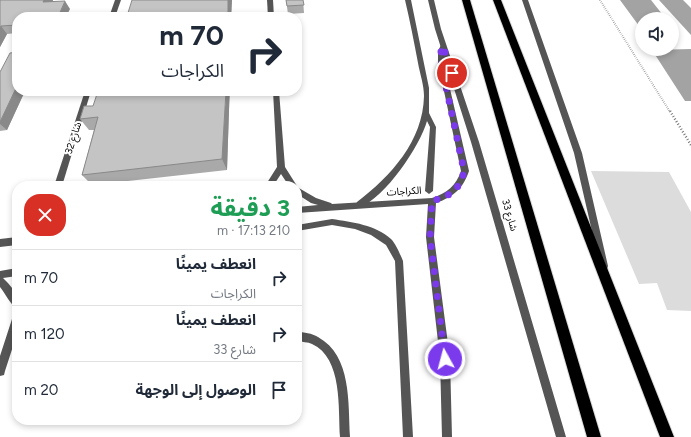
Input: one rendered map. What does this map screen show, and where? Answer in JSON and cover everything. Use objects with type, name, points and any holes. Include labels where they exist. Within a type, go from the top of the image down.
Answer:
[{"type":"highway","name":"شارع 33","points":[[466,0],[594,437]]},
{"type":"highway","points":[[497,0],[667,437]]},
{"type":"street","points":[[114,12],[118,0]]},
{"type":"street","points":[[270,0],[271,12]]},
{"type":"street","points":[[360,204],[380,188],[396,171],[420,131],[426,114],[426,89],[408,0]]},
{"type":"street","name":"شارع 33","points":[[431,0],[443,46],[475,142],[561,437]]},
{"type":"street","points":[[525,0],[578,153],[607,280]]},
{"type":"street","name":"الكراجات","points":[[302,209],[360,204],[432,201],[447,197],[456,190],[462,181],[464,171],[441,63],[441,51],[443,46]]},
{"type":"street","name":"شارع 32","points":[[60,181],[86,96]]},
{"type":"street","points":[[276,96],[281,167],[289,181]]},
{"type":"street","points":[[426,114],[433,127],[429,191]]},
{"type":"street","points":[[272,181],[281,167]]},
{"type":"street","points":[[302,193],[314,201],[332,206]]},
{"type":"street","points":[[432,201],[430,237],[445,359],[447,437]]},
{"type":"street","points":[[302,227],[332,222],[355,226],[374,232],[389,242],[399,261],[408,437]]},
{"type":"street","points":[[2,243],[12,237]]},
{"type":"street","points":[[2,243],[12,242]]},
{"type":"street","points":[[0,275],[12,273]]},
{"type":"street","points":[[0,282],[9,290],[12,295]]},
{"type":"street","points":[[0,371],[12,334]]},
{"type":"street","points":[[302,336],[310,337],[321,342],[331,352],[337,364],[345,437]]},
{"type":"path","points":[[600,0],[691,145]]},
{"type":"shaded area","points":[[620,0],[651,0],[660,12],[635,12],[635,20]]},
{"type":"shaded area","points":[[659,0],[683,0],[691,8],[691,35],[679,22],[679,12],[670,12]]},
{"type":"shaded area","points":[[679,49],[691,49],[691,101],[685,101],[656,56],[679,56]]},
{"type":"shaded area","points":[[591,171],[669,172],[691,212],[691,311],[667,310],[657,283],[639,284]]},
{"type":"building","points":[[0,0],[44,0],[43,2],[65,1],[60,12],[12,12],[12,25],[1,26],[0,28]]},
{"type":"building","points":[[132,0],[228,0],[228,12],[128,12]]},
{"type":"building","points":[[286,0],[303,0],[304,5],[287,6]]},
{"type":"building","points":[[10,53],[12,53],[12,96],[0,122],[0,72]]},
{"type":"building","points":[[96,96],[226,96],[222,159],[82,175],[98,117],[80,119],[84,106],[93,106]]},
{"type":"route","points":[[445,359],[430,237],[430,218],[432,201],[447,197],[456,190],[462,181],[464,171],[441,63],[440,57],[443,46],[452,73]]}]
